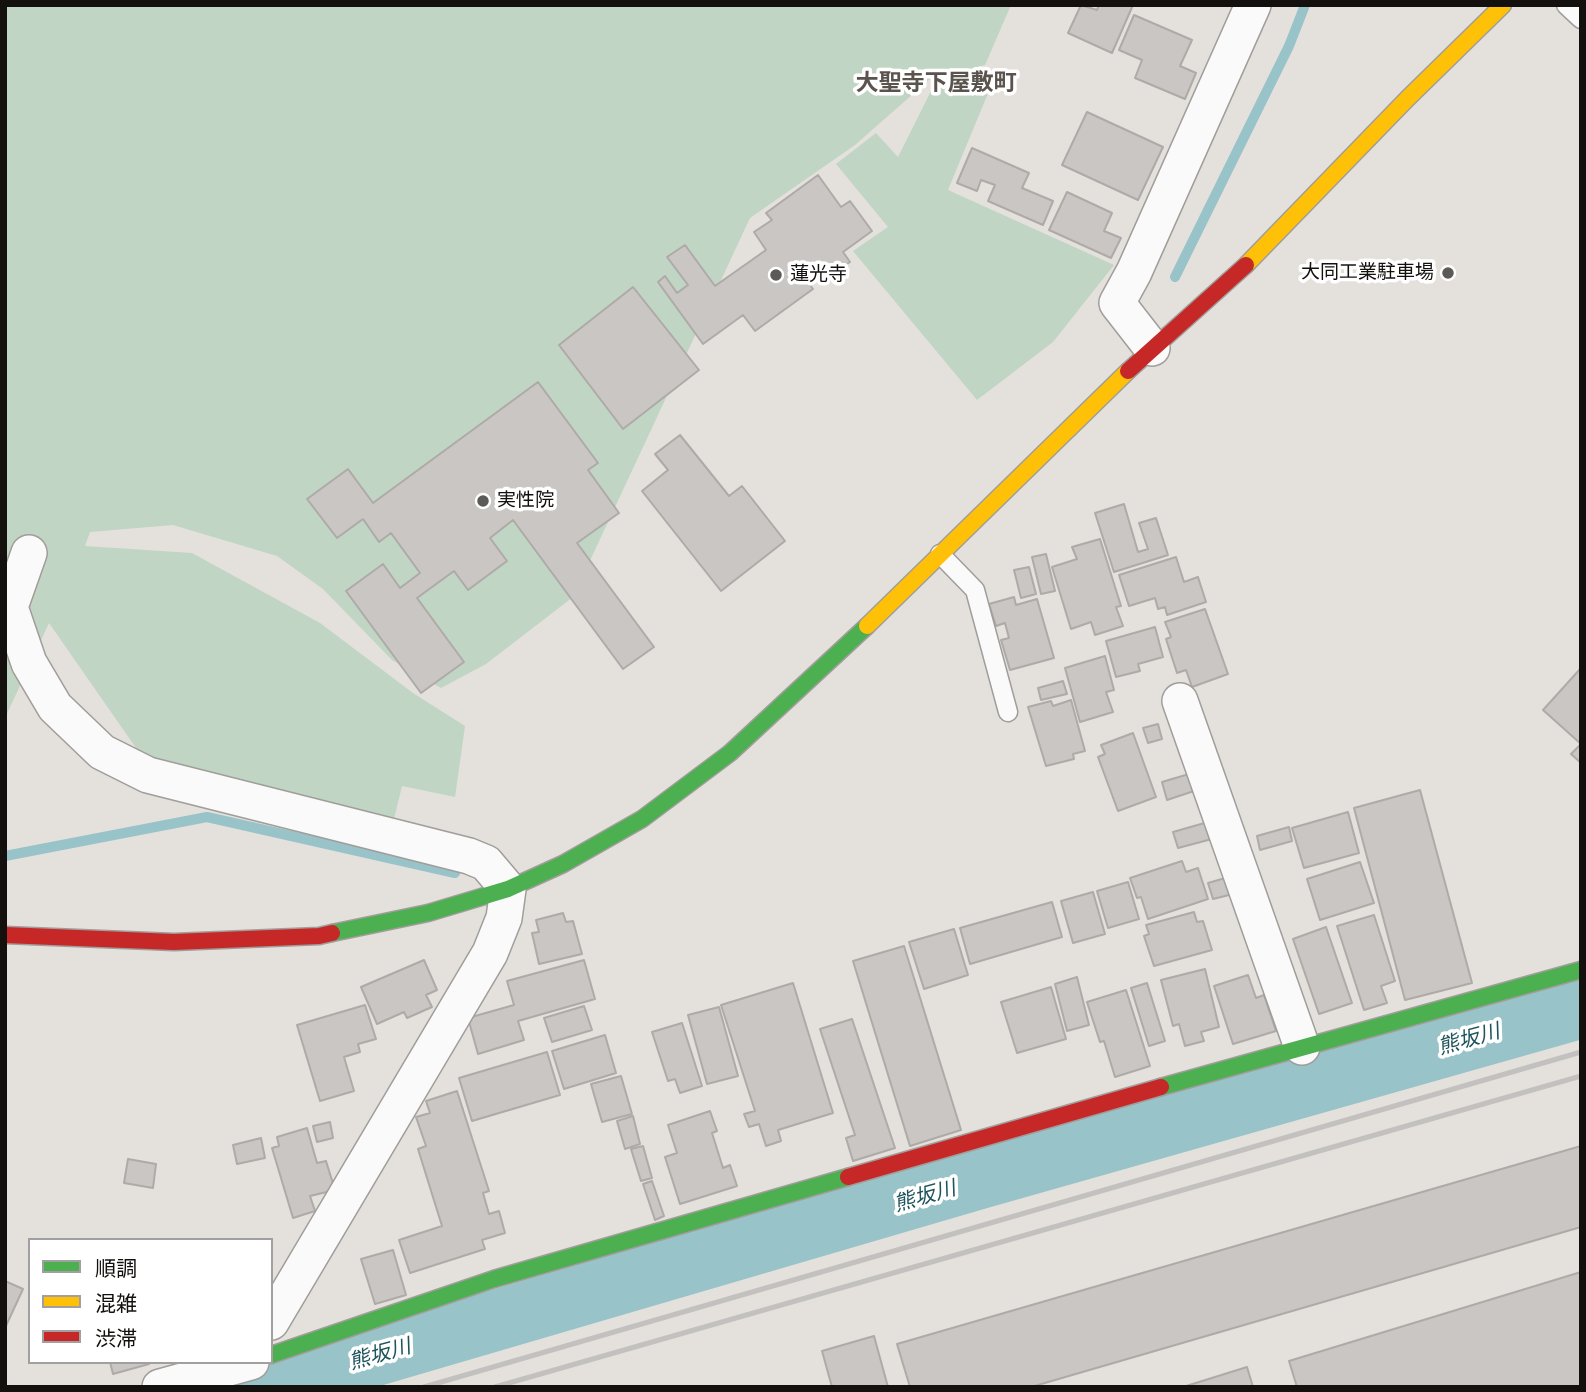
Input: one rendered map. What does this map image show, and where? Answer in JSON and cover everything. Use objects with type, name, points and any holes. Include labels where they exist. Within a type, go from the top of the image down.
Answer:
[{"type":"street","points":[[1152,348],[1117,303],[1134,272],[1253,5]]},
{"type":"street","points":[[5,935],[174,942],[319,936],[428,913],[508,889],[564,864],[642,819],[730,753],[848,645],[1152,348],[1250,261],[1407,99],[1503,5]]},
{"type":"street","points":[[29,554],[10,607],[29,663],[55,707],[102,752],[148,775],[469,856],[486,863],[508,889],[504,918],[490,953],[273,1319]]},
{"type":"street","points":[[1180,701],[1303,1047]]},
{"type":"street","points":[[273,1354],[494,1279],[1581,970]]},
{"type":"street","points":[[160,1387],[249,1373]]},
{"type":"lane","points":[[1566,5],[1581,19]]},
{"type":"lane","points":[[940,554],[975,590],[1009,712]]},
{"type":"green space","points":[[5,5],[1011,5],[985,65],[930,79],[855,145],[750,218],[573,597],[486,664],[441,688],[392,660],[323,589],[277,556],[173,525],[90,532],[85,546],[192,553],[320,623],[413,693],[465,726],[455,797],[402,786],[394,819],[143,758],[49,623],[5,718]]},
{"type":"green space","points":[[957,76],[991,86],[948,190],[1114,265],[1053,342],[977,400],[853,251],[888,227],[836,164],[876,133],[898,157],[934,85]]},
{"type":"building","points":[[1081,5],[1097,10],[1099,5],[1133,5],[1112,53],[1068,33]]},
{"type":"building","points":[[1134,15],[1192,40],[1180,66],[1196,73],[1185,99],[1135,78],[1142,60],[1119,50]]},
{"type":"building","points":[[1087,112],[1163,147],[1138,200],[1062,165]]},
{"type":"building","points":[[972,148],[1029,173],[1022,188],[1053,201],[1043,225],[988,201],[995,185],[981,180],[977,191],[957,183]]},
{"type":"building","points":[[818,175],[841,207],[850,201],[872,231],[843,252],[850,262],[825,279],[817,268],[804,277],[813,289],[755,331],[743,315],[703,344],[658,282],[665,276],[677,293],[688,285],[667,257],[685,245],[715,286],[766,250],[754,232],[772,220],[766,213]]},
{"type":"building","points":[[1067,192],[1112,213],[1104,231],[1121,238],[1111,258],[1049,230]]},
{"type":"building","points":[[633,287],[699,370],[623,429],[559,345]]},
{"type":"building","points":[[538,382],[598,463],[588,470],[619,513],[577,543],[654,647],[623,669],[513,520],[490,538],[507,561],[468,590],[454,571],[417,598],[464,662],[421,693],[346,591],[383,564],[400,588],[420,573],[391,533],[379,542],[363,519],[337,538],[307,499],[348,469],[373,503]]},
{"type":"building","points":[[680,435],[729,496],[742,486],[785,541],[721,591],[642,491],[668,470],[655,454]]},
{"type":"building","points":[[1124,504],[1138,552],[1148,549],[1139,523],[1156,518],[1168,555],[1114,572],[1095,513]]},
{"type":"building","points":[[1100,539],[1121,606],[1116,607],[1123,626],[1095,635],[1091,622],[1071,629],[1052,567],[1077,559],[1072,547]]},
{"type":"building","points":[[1046,554],[1055,591],[1041,594],[1032,557]]},
{"type":"building","points":[[1176,557],[1184,582],[1198,577],[1206,602],[1167,615],[1165,607],[1158,609],[1155,598],[1129,606],[1119,575]]},
{"type":"building","points":[[1029,567],[1036,594],[1021,598],[1014,570]]},
{"type":"building","points":[[1014,597],[1016,605],[1037,599],[1054,658],[1010,670],[1001,640],[1009,638],[1005,623],[996,626],[989,604]]},
{"type":"building","points":[[1205,609],[1228,674],[1192,687],[1186,670],[1177,673],[1166,639],[1171,637],[1165,622]]},
{"type":"building","points":[[1155,627],[1163,657],[1138,664],[1140,671],[1116,677],[1106,641]]},
{"type":"building","points":[[1105,656],[1114,690],[1106,692],[1113,712],[1080,722],[1065,668]]},
{"type":"building","points":[[1581,668],[1581,744],[1543,710]]},
{"type":"building","points":[[1063,681],[1067,694],[1041,700],[1038,688]]},
{"type":"building","points":[[1071,700],[1085,751],[1073,754],[1074,759],[1046,766],[1028,707],[1051,701],[1053,706]]},
{"type":"building","points":[[1158,724],[1162,739],[1148,743],[1143,728]]},
{"type":"building","points":[[1133,733],[1156,797],[1118,811],[1098,757],[1105,754],[1101,745]]},
{"type":"building","points":[[1581,744],[1581,763],[1571,754]]},
{"type":"building","points":[[1189,774],[1194,791],[1167,800],[1162,782]]},
{"type":"building","points":[[1420,790],[1472,983],[1405,1000],[1354,808]]},
{"type":"building","points":[[1348,812],[1359,853],[1304,868],[1292,828]]},
{"type":"building","points":[[1208,822],[1212,839],[1178,848],[1173,832]]},
{"type":"building","points":[[1289,827],[1292,841],[1260,850],[1257,836]]},
{"type":"building","points":[[1182,861],[1186,872],[1198,868],[1208,899],[1148,919],[1141,897],[1137,898],[1130,878]]},
{"type":"building","points":[[1360,862],[1374,903],[1320,920],[1307,879]]},
{"type":"building","points":[[1232,876],[1237,893],[1213,899],[1208,883]]},
{"type":"building","points":[[1128,882],[1139,919],[1108,928],[1097,891]]},
{"type":"building","points":[[1093,892],[1105,934],[1073,943],[1061,901]]},
{"type":"building","points":[[1052,902],[1062,937],[970,964],[960,928]]},
{"type":"building","points":[[1194,912],[1197,922],[1203,921],[1212,950],[1154,966],[1144,936],[1149,934],[1146,925]]},
{"type":"building","points":[[563,913],[566,922],[573,921],[582,954],[539,964],[532,933],[539,932],[536,920]]},
{"type":"building","points":[[1374,915],[1395,981],[1381,986],[1387,1003],[1364,1010],[1337,926]]},
{"type":"building","points":[[1326,927],[1352,1003],[1319,1014],[1293,939]]},
{"type":"building","points":[[954,929],[968,975],[924,989],[909,942]]},
{"type":"building","points":[[904,946],[961,1130],[910,1146],[853,961]]},
{"type":"building","points":[[424,960],[437,990],[426,995],[432,1007],[407,1018],[404,1012],[377,1024],[361,987]]},
{"type":"building","points":[[584,960],[595,999],[518,1021],[524,1040],[478,1054],[468,1018],[514,1005],[507,981]]},
{"type":"building","points":[[1205,969],[1219,1027],[1201,1032],[1204,1041],[1185,1046],[1179,1024],[1173,1026],[1161,980]]},
{"type":"building","points":[[1248,975],[1256,998],[1264,995],[1276,1031],[1233,1044],[1214,986]]},
{"type":"building","points":[[1077,977],[1089,1025],[1067,1031],[1055,984]]},
{"type":"building","points":[[793,983],[833,1113],[778,1130],[781,1141],[766,1146],[759,1124],[749,1127],[744,1114],[755,1111],[721,1005]]},
{"type":"building","points":[[1147,983],[1165,1041],[1149,1046],[1131,988]]},
{"type":"building","points":[[1051,987],[1066,1039],[1017,1053],[1001,1002]]},
{"type":"building","points":[[1126,990],[1150,1066],[1115,1077],[1104,1041],[1100,1042],[1087,1002]]},
{"type":"building","points":[[365,1005],[376,1039],[358,1044],[360,1052],[344,1057],[354,1091],[320,1101],[297,1025]]},
{"type":"building","points":[[584,1006],[592,1030],[552,1042],[544,1018]]},
{"type":"building","points":[[719,1007],[738,1076],[707,1084],[688,1015]]},
{"type":"building","points":[[852,1019],[895,1148],[853,1161],[846,1138],[855,1135],[820,1029]]},
{"type":"building","points":[[682,1023],[702,1086],[680,1093],[675,1079],[668,1081],[652,1032]]},
{"type":"building","points":[[605,1035],[616,1073],[564,1089],[552,1051]]},
{"type":"building","points":[[547,1052],[560,1095],[472,1121],[459,1078]]},
{"type":"building","points":[[621,1076],[632,1114],[602,1122],[591,1084]]},
{"type":"building","points":[[457,1091],[489,1191],[483,1193],[489,1214],[499,1211],[505,1233],[482,1240],[485,1249],[410,1273],[399,1240],[442,1226],[418,1149],[426,1146],[416,1117],[430,1113],[426,1101]]},
{"type":"building","points":[[710,1111],[717,1131],[712,1133],[723,1168],[730,1165],[737,1186],[680,1204],[665,1157],[677,1153],[668,1125]]},
{"type":"building","points":[[633,1116],[640,1144],[625,1149],[617,1121]]},
{"type":"building","points":[[330,1122],[333,1138],[317,1142],[313,1126]]},
{"type":"building","points":[[307,1128],[317,1163],[326,1161],[335,1190],[310,1196],[315,1211],[293,1218],[272,1148],[279,1146],[277,1137]]},
{"type":"building","points":[[261,1138],[265,1158],[237,1164],[233,1145]]},
{"type":"building","points":[[643,1146],[652,1178],[641,1181],[631,1149]]},
{"type":"building","points":[[1581,1146],[1581,1227],[1031,1387],[910,1387],[897,1344]]},
{"type":"building","points":[[128,1159],[156,1164],[153,1188],[124,1183]]},
{"type":"building","points":[[652,1181],[664,1216],[655,1220],[643,1184]]},
{"type":"building","points":[[393,1250],[406,1295],[375,1304],[361,1259]]},
{"type":"building","points":[[1581,1272],[1581,1387],[1297,1387],[1289,1361]]},
{"type":"building","points":[[5,1281],[23,1289],[5,1328]]},
{"type":"building","points":[[874,1336],[888,1387],[832,1387],[822,1351]]},
{"type":"building","points":[[110,1364],[149,1364],[113,1374]]},
{"type":"building","points":[[1247,1367],[1253,1387],[1183,1387]]},
{"type":"waterway","points":[[1175,277],[1289,46],[1305,5]]},
{"type":"waterway","points":[[5,856],[207,817],[455,873]]},
{"type":"waterway","name":"熊坂川","points":[[268,1387],[978,1179],[1581,1008]]},
{"type":"railway","points":[[424,1387],[1581,1052]]},
{"type":"railway","points":[[495,1387],[1581,1076]]},
{"type":"traffic: fast","points":[[332,933],[428,913],[508,889],[563,864],[642,819],[730,753],[867,626]]},
{"type":"traffic: fast","points":[[1161,1087],[1581,970]]},
{"type":"traffic: fast","points":[[273,1354],[494,1279],[848,1177]]},
{"type":"traffic: slow","points":[[1246,265],[1407,99],[1503,5]]},
{"type":"traffic: slow","points":[[867,626],[1128,371]]},
{"type":"traffic: jam","points":[[1128,371],[1246,265]]},
{"type":"traffic: jam","points":[[5,935],[174,942],[319,936],[332,933]]},
{"type":"traffic: jam","points":[[848,1177],[1161,1087]]},
{"type":"place","name":"大同工業駐車場","points":[[1448,273]]},
{"type":"place","name":"蓮光寺","points":[[776,275]]},
{"type":"place","name":"実性院","points":[[483,501]]},
{"type":"district","name":"大聖寺下屋敷町","points":[[936,84]]}]
